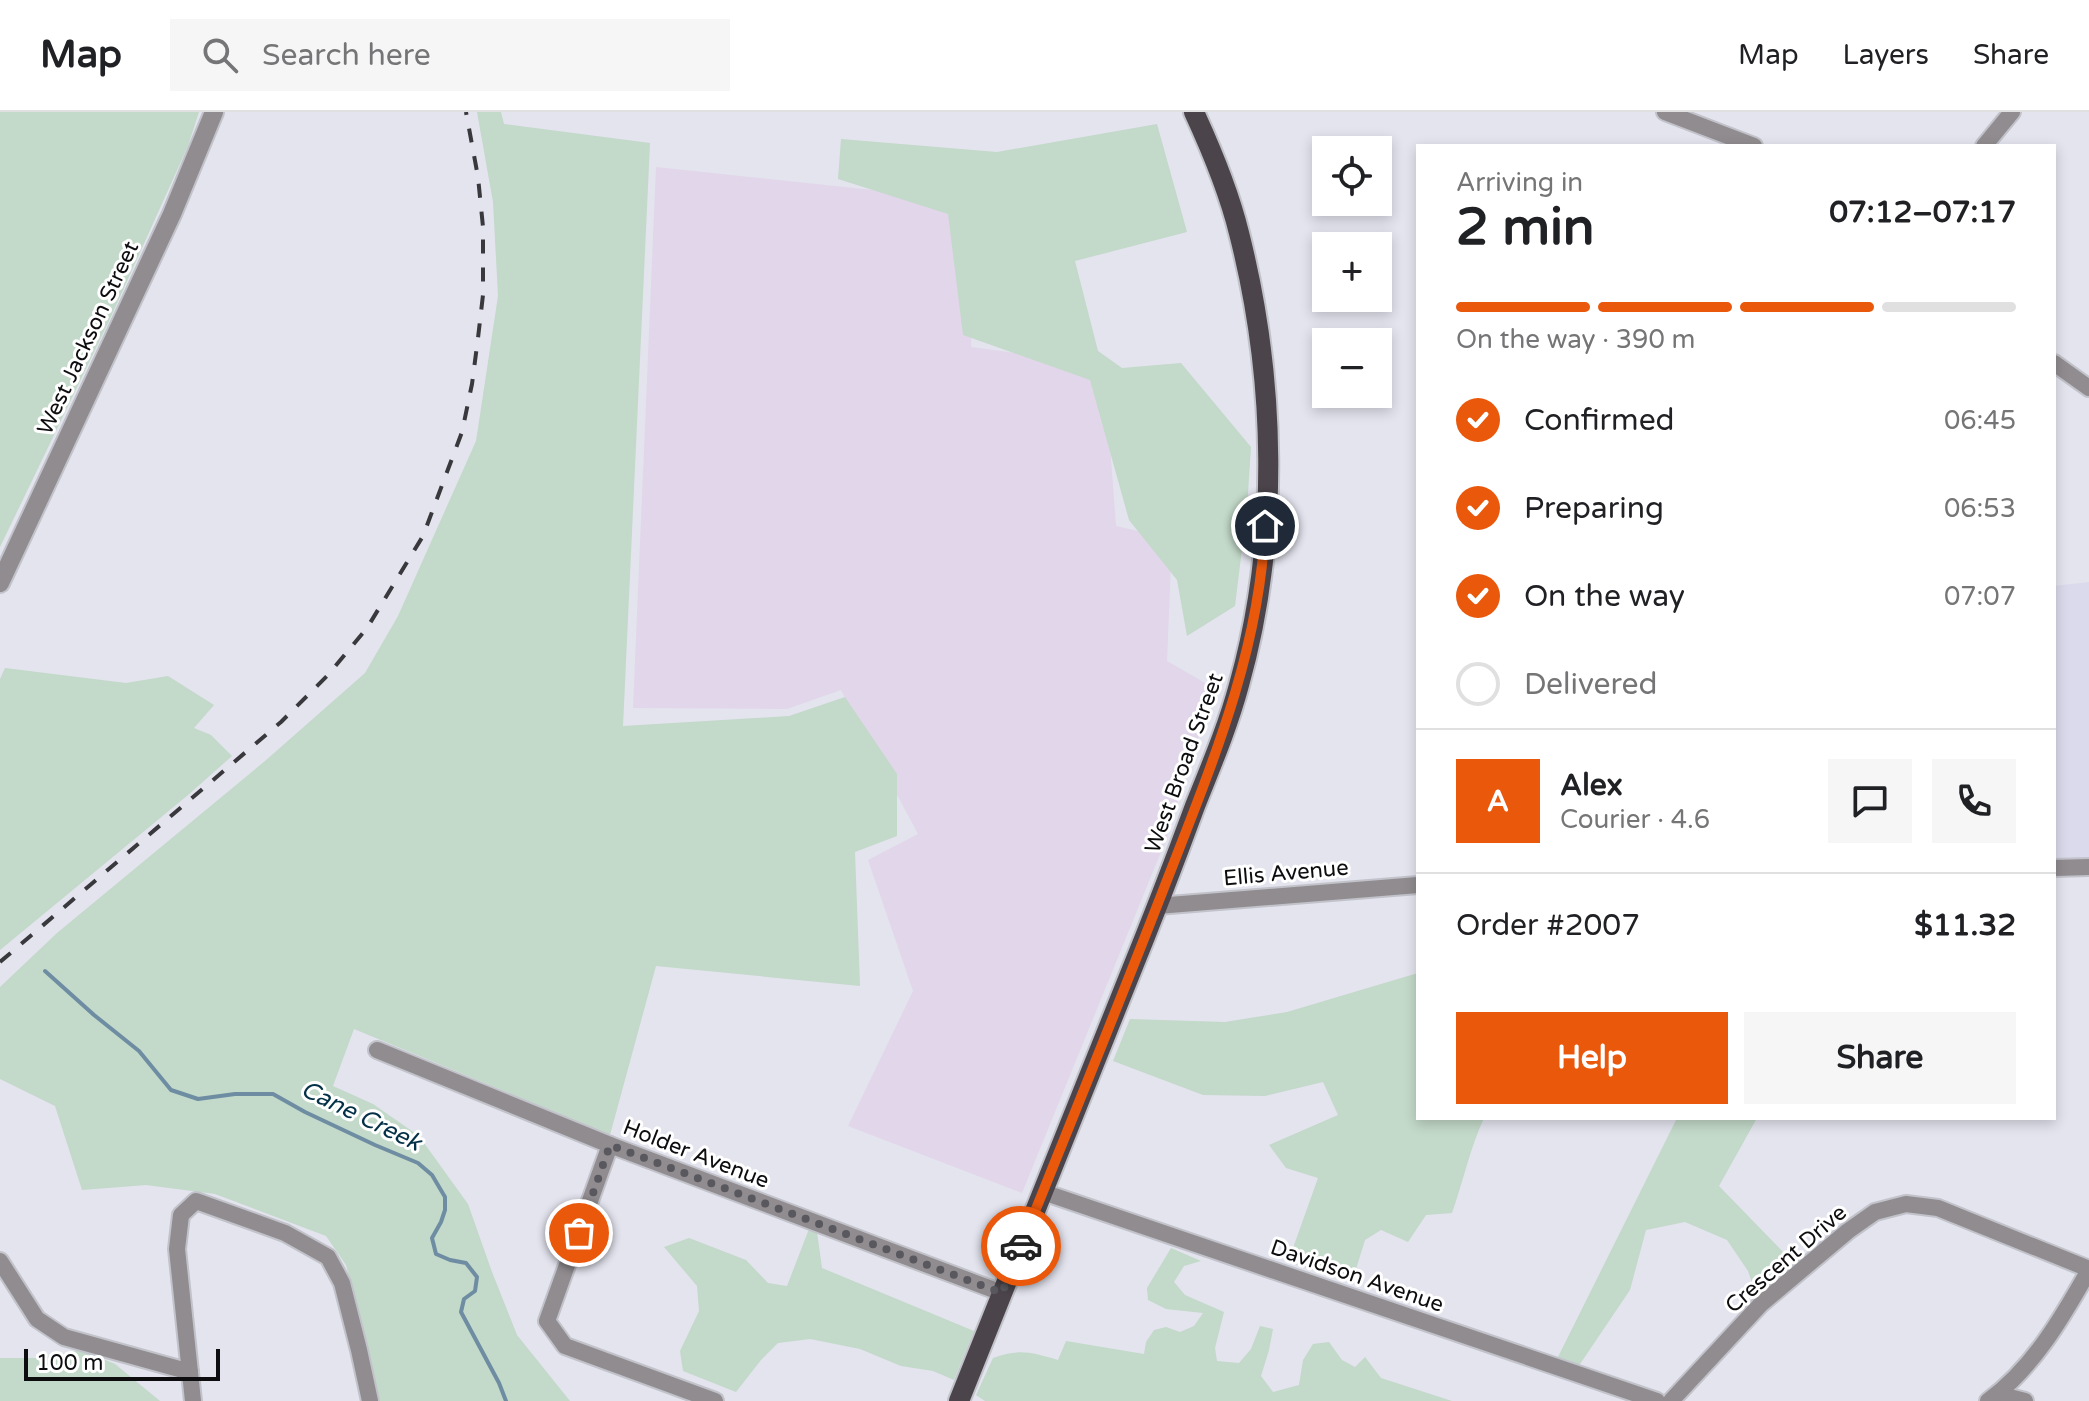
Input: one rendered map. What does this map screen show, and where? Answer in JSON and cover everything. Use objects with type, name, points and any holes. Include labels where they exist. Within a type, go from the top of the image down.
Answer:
[{"type":"main road","name":"West Broad Street","points":[[959,1401],[1216,753],[1239,685],[1254,619],[1264,552],[1267,474],[1266,397],[1257,318],[1239,231],[1213,153],[1194,112]]},
{"type":"street","name":"West Jackson Street","points":[[0,583],[172,214],[214,112]]},
{"type":"street","points":[[1665,112],[1749,144]]},
{"type":"street","points":[[1986,144],[2012,112]]},
{"type":"street","points":[[2056,364],[2089,388]]},
{"type":"street","points":[[2056,868],[2089,867]]},
{"type":"street","name":"Ellis Avenue","points":[[1157,906],[1416,885]]},
{"type":"street","name":"Holder Avenue","points":[[377,1050],[610,1145],[1002,1293]]},
{"type":"street","points":[[610,1145],[547,1321],[565,1346],[715,1401]]},
{"type":"street","name":"Davidson Avenue","points":[[1043,1192],[1657,1401]]},
{"type":"street","points":[[193,1401],[177,1249],[181,1215],[196,1201],[285,1233],[328,1257],[342,1283],[370,1401]]},
{"type":"street","name":"Crescent Drive","points":[[1671,1401],[1761,1304],[1875,1212],[1906,1204],[1938,1208],[2089,1270]]},
{"type":"street","points":[[0,1261],[37,1319],[64,1337],[190,1372]]},
{"type":"street","points":[[1993,1398],[2057,1326],[2089,1270]]},
{"type":"street","points":[[1993,1398],[2025,1401]]},
{"type":"shaded area","points":[[656,167],[976,201],[971,347],[1104,365],[1116,526],[1172,539],[1167,661],[1214,688],[1165,842],[1022,1193],[848,1126],[913,991],[868,860],[918,834],[841,690],[787,709],[633,708]]},
{"type":"shaded area","points":[[2089,582],[2089,858],[2056,859],[2056,586]]},
{"type":"green space","points":[[0,112],[199,112],[188,146],[110,319],[0,547]]},
{"type":"green space","points":[[477,112],[501,112],[504,124],[650,143],[623,726],[789,716],[845,697],[897,774],[897,836],[855,852],[860,986],[656,966],[610,1135],[354,1029],[333,1086],[373,1104],[419,1136],[468,1204],[517,1335],[570,1401],[380,1401],[346,1265],[326,1236],[215,1194],[146,1185],[82,1190],[55,1106],[0,1079],[0,987],[57,933],[265,761],[365,673],[398,616],[476,441],[498,296],[493,202]]},
{"type":"green space","points":[[1157,124],[1187,232],[1075,261],[1098,351],[1122,368],[1181,363],[1251,447],[1235,606],[1187,636],[1177,580],[1129,520],[1090,380],[963,335],[948,214],[838,179],[841,139],[997,152]]},
{"type":"green space","points":[[5,668],[126,683],[168,676],[214,705],[194,728],[211,735],[232,756],[0,950],[0,679]]},
{"type":"green space","points":[[1416,974],[1416,1120],[1483,1120],[1452,1213],[1426,1215],[1408,1242],[1381,1230],[1365,1240],[1352,1282],[1288,1262],[1318,1178],[1286,1168],[1269,1145],[1338,1115],[1323,1082],[1265,1096],[1203,1095],[1113,1061],[1130,1019],[1225,1022],[1287,1012]]},
{"type":"green space","points":[[1676,1120],[1756,1120],[1719,1186],[1785,1254],[1756,1294],[1748,1271],[1727,1240],[1685,1222],[1646,1230],[1630,1290],[1578,1367],[1557,1359]]},
{"type":"green space","points":[[809,1229],[817,1232],[822,1268],[974,1331],[954,1380],[933,1371],[901,1366],[860,1349],[810,1339],[778,1343],[736,1392],[683,1371],[680,1351],[699,1311],[697,1286],[664,1247],[689,1238],[746,1260],[768,1283],[787,1286]]},
{"type":"green space","points":[[1171,1248],[1201,1261],[1184,1266],[1174,1282],[1185,1295],[1224,1312],[1215,1348],[1217,1361],[1239,1363],[1251,1349],[1260,1326],[1273,1329],[1261,1376],[1273,1392],[1299,1385],[1303,1360],[1313,1344],[1329,1342],[1342,1360],[1355,1367],[1365,1357],[1381,1378],[1452,1401],[985,1401],[976,1395],[993,1358],[1002,1355],[1026,1353],[1058,1360],[1066,1341],[1144,1354],[1146,1342],[1154,1330],[1166,1327],[1180,1332],[1194,1326],[1203,1313],[1166,1309],[1148,1300],[1147,1288]]},
{"type":"green space","points":[[82,1350],[115,1364],[160,1401],[0,1401],[0,1358],[38,1358]]},
{"type":"waterway","name":"Cane Creek","points":[[45,971],[139,1051],[171,1090],[198,1099],[235,1094],[273,1094],[305,1112],[418,1163],[432,1175],[445,1197],[445,1210],[432,1238],[436,1254],[466,1263],[477,1277],[475,1291],[464,1299],[461,1312],[506,1401]]},
{"type":"railway","points":[[0,962],[281,722],[327,676],[367,628],[423,536],[462,432],[472,384],[483,295],[483,227],[466,112]]},
{"type":"way so far","points":[[579,1233],[610,1145],[1002,1293],[1021,1246]]},
{"type":"route","points":[[1021,1246],[1224,730],[1239,685],[1254,619],[1265,526]]}]
